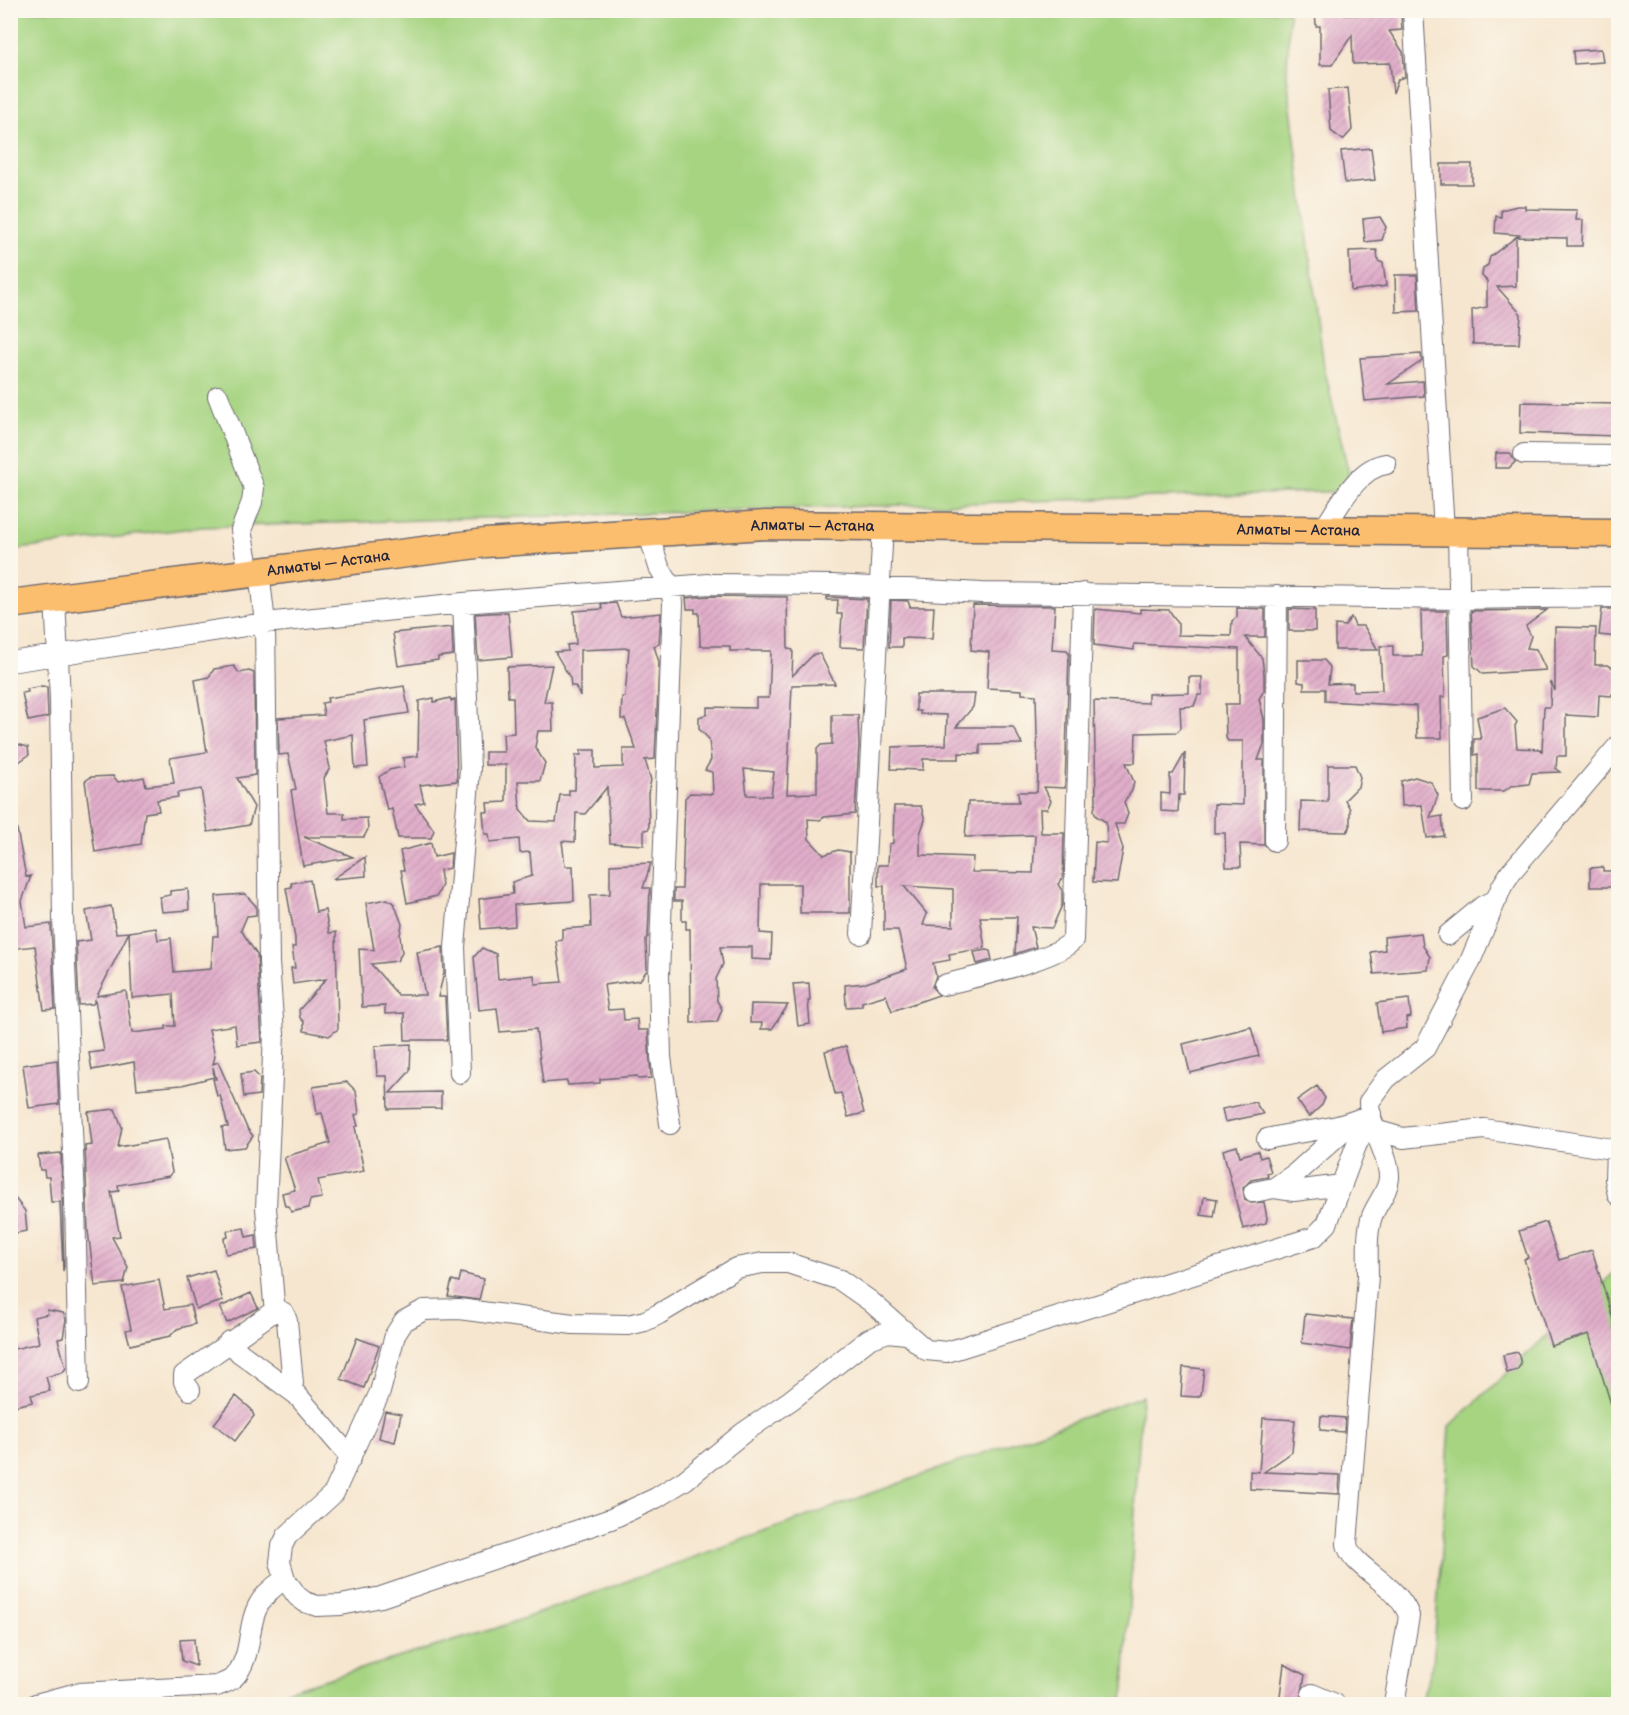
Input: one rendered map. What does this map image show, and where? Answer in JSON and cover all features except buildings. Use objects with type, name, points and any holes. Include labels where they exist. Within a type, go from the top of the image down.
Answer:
[{"type":"highway","name":"Алматы — Астана","points":[[10,604],[485,543],[765,525],[1618,533]]},
{"type":"street","points":[[1413,10],[1451,531],[1460,599],[1463,801]]},
{"type":"street","points":[[218,396],[254,488],[241,530],[254,571],[265,623],[269,962],[274,1034],[266,1208],[271,1282],[277,1309],[284,1313],[286,1321],[293,1383],[291,1389]]},
{"type":"street","points":[[1524,454],[1618,455]]},
{"type":"street","points":[[1323,530],[1363,475],[1374,466],[1386,464]]},
{"type":"street","points":[[861,934],[883,526]]},
{"type":"street","points":[[648,532],[659,567],[671,587],[673,603],[659,976],[661,1057],[670,1124]]},
{"type":"street","points":[[10,662],[265,623],[464,603],[671,587],[767,583],[881,589],[1083,593],[1460,599],[1618,597]]},
{"type":"street","points":[[944,985],[1065,949],[1073,940],[1083,593]]},
{"type":"street","points":[[1275,841],[1277,596]]},
{"type":"street","points":[[55,598],[63,918],[76,1211],[79,1383]]},
{"type":"street","points":[[460,1073],[454,947],[470,769],[464,603]]},
{"type":"street","points":[[1389,1701],[1409,1616],[1405,1606],[1378,1576],[1355,1560],[1348,1551],[1347,1544],[1368,1276],[1368,1241],[1372,1217],[1389,1177],[1373,1122],[1372,1096],[1386,1079],[1425,1048],[1442,1019],[1497,899],[1526,852],[1618,746]]},
{"type":"street","points":[[1448,935],[1483,906],[1497,899]]},
{"type":"street","points":[[906,1334],[888,1332],[868,1339],[791,1400],[743,1432],[685,1480],[656,1498],[611,1519],[381,1597],[341,1605],[317,1606],[305,1602],[297,1596],[285,1580],[280,1562],[282,1546],[287,1536],[333,1493],[380,1392],[394,1335],[404,1321],[424,1310],[459,1309],[573,1324],[628,1325],[645,1322],[736,1268],[763,1263],[788,1263],[816,1270],[840,1280],[870,1301],[926,1350],[947,1352],[1314,1237],[1327,1224],[1342,1185],[1373,1122]]},
{"type":"street","points":[[1267,1139],[1301,1131],[1326,1131],[1350,1124],[1373,1122],[1403,1138],[1484,1129],[1617,1149],[1615,1180],[1618,1195]]},
{"type":"street","points":[[1274,1188],[1296,1173],[1350,1124]]},
{"type":"street","points":[[1254,1192],[1274,1188],[1294,1191],[1342,1185]]},
{"type":"street","points":[[190,1390],[184,1382],[184,1375],[277,1309]]},
{"type":"street","points":[[229,1341],[246,1358],[291,1389],[351,1458]]},
{"type":"street","points":[[36,1704],[78,1693],[217,1686],[229,1681],[236,1676],[241,1665],[255,1611],[275,1586],[285,1580]]},
{"type":"street","points":[[1312,1694],[1335,1704]]},
{"type":"green space","points":[[10,11],[1289,11],[1287,76],[1324,367],[1353,491],[201,527],[11,550]]},
{"type":"green space","points":[[1618,1269],[1618,1704],[1420,1704],[1433,1665],[1450,1426]]},
{"type":"green space","points":[[1142,1396],[1123,1704],[243,1704],[494,1629]]}]
